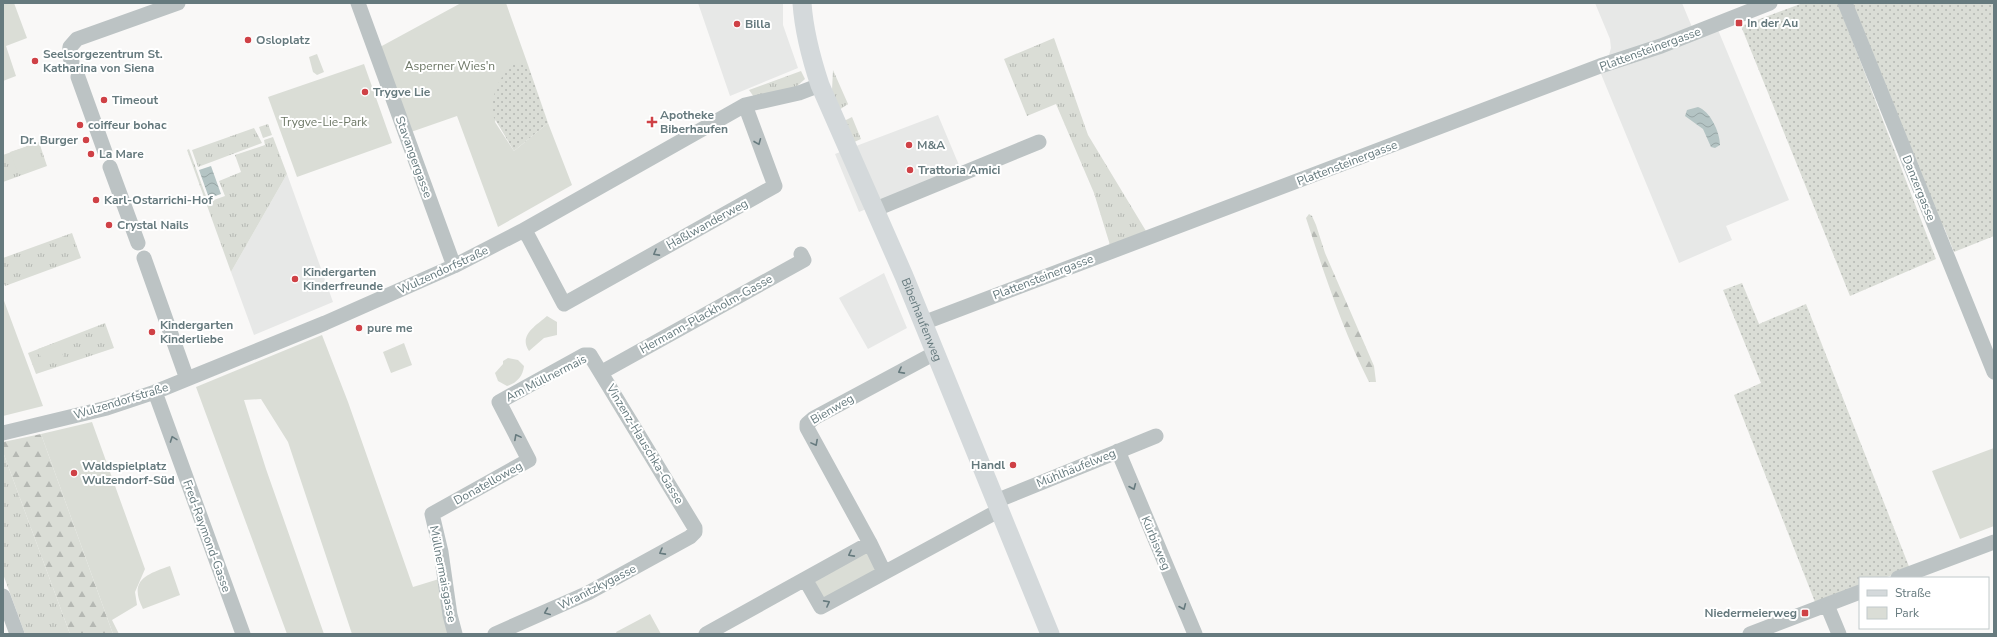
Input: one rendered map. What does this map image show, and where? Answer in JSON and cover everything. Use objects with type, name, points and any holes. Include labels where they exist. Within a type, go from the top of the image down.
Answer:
[{"type":"main road","name":"Biberhaufenweg","points":[[802,3],[804,30],[820,85],[876,209],[1050,634]]},
{"type":"street","points":[[72,62],[70,47],[77,39],[178,3]]},
{"type":"street","name":"Stavangergasse","points":[[358,3],[454,266]]},
{"type":"street","name":"Plattensteinergasse","points":[[923,323],[1600,66],[1661,46],[1770,3]]},
{"type":"street","name":"Danzergasse","points":[[1845,3],[1994,372]]},
{"type":"street","points":[[78,77],[105,152]]},
{"type":"street","name":"Wulzendorfstraße","points":[[3,433],[107,408],[155,392],[325,323],[454,266],[522,231],[745,105],[799,93],[820,85]]},
{"type":"street","name":"Haßlwanderweg","points":[[522,231],[528,236],[564,304],[776,186],[745,105]]},
{"type":"street","points":[[876,209],[1039,142]]},
{"type":"street","points":[[110,167],[138,243]]},
{"type":"street","name":"Hermann-Plackholm-Gasse","points":[[602,372],[804,260],[801,254]]},
{"type":"street","points":[[144,258],[187,379]]},
{"type":"street","name":"Bienweg","points":[[870,544],[807,428],[807,424],[814,418],[935,353]]},
{"type":"street","name":"Am Müllnermais","points":[[499,402],[584,355],[588,354],[592,356]]},
{"type":"street","name":"Vinzenz-Hauschka-Gasse","points":[[592,356],[695,528],[695,532]]},
{"type":"street","name":"Fred-Raymond-Gasse","points":[[155,392],[243,634]]},
{"type":"street","name":"Donatelloweg","points":[[432,514],[529,460],[499,402]]},
{"type":"street","name":"Mühlhäufelweg","points":[[805,579],[821,607],[998,505],[1118,451],[1156,436]]},
{"type":"street","name":"Kürbisweg","points":[[1118,451],[1195,634]]},
{"type":"street","name":"Müllnermaisgasse","points":[[432,514],[441,552],[450,614],[455,634]]},
{"type":"street","name":"Wranitzkygasse","points":[[495,634],[588,593],[690,537],[695,532]]},
{"type":"street","points":[[1901,577],[1994,542]]},
{"type":"street","points":[[706,634],[870,544],[884,572]]},
{"type":"street","points":[[1750,634],[1859,592]]},
{"type":"street","points":[[3,596],[17,634]]},
{"type":"street","points":[[1827,605],[1839,634]]},
{"type":"shaded area","points":[[698,3],[783,3],[783,25],[798,68],[730,96]]},
{"type":"shaded area","points":[[1595,3],[1682,3],[1692,27],[1713,18],[1789,200],[1726,226],[1732,240],[1679,263],[1601,74],[1597,60],[1609,55],[1611,48],[1610,39]]},
{"type":"shaded area","points":[[938,115],[961,170],[859,212],[835,154]]},
{"type":"shaded area","points":[[287,174],[333,302],[254,335],[231,272]]},
{"type":"shaded area","points":[[884,273],[907,328],[868,349],[839,298]]},
{"type":"green space","points":[[3,3],[14,3],[27,38],[6,46],[16,76],[3,81]]},
{"type":"green space","name":"Asperner Wies'n","points":[[461,3],[506,3],[528,65],[513,65],[495,122],[514,151],[548,123],[572,185],[498,227],[457,116],[411,132],[380,47]]},
{"type":"green space","points":[[1803,3],[1838,3],[1936,259],[1850,296],[1741,26]]},
{"type":"green space","points":[[1848,3],[1994,3],[1994,236],[1954,252],[1944,227],[1939,225]]},
{"type":"green space","points":[[1054,38],[1088,135],[1146,231],[1110,245],[1094,193],[1056,104],[1027,116],[1004,59]]},
{"type":"green space","points":[[317,54],[324,72],[317,75],[313,72],[309,57]]},
{"type":"green space","name":"Trygve-Lie-Park","points":[[364,64],[392,143],[297,177],[268,97]]},
{"type":"green space","points":[[513,65],[528,65],[548,123],[514,151],[490,111],[500,80]]},
{"type":"green space","points":[[833,70],[848,104],[839,110],[832,90]]},
{"type":"green space","points":[[801,71],[805,79],[796,87],[754,97],[749,90]]},
{"type":"green space","points":[[852,117],[861,139],[852,143],[844,121]]},
{"type":"green space","points":[[268,124],[272,135],[263,138],[259,127]]},
{"type":"green space","points":[[254,128],[262,143],[198,167],[192,150]]},
{"type":"green space","points":[[273,137],[287,174],[231,272],[187,150],[189,149],[208,202],[225,196],[219,181],[241,172],[235,155],[265,145],[264,140]]},
{"type":"green space","points":[[39,142],[47,166],[3,182],[3,155]]},
{"type":"green space","points":[[37,143],[44,164],[18,173],[10,152]]},
{"type":"green space","points":[[1309,214],[1312,216],[1316,225],[1325,253],[1374,366],[1376,382],[1369,382],[1342,322],[1306,218]]},
{"type":"green space","points":[[72,233],[81,258],[5,286],[3,281],[3,258]]},
{"type":"green space","points":[[1742,283],[1759,324],[1806,304],[1910,569],[1887,577],[1859,577],[1859,586],[1815,602],[1734,395],[1761,383],[1723,290]]},
{"type":"green space","points":[[3,298],[43,406],[3,416]]},
{"type":"green space","points":[[547,316],[557,322],[557,335],[544,338],[529,351],[526,345],[527,335]]},
{"type":"green space","points":[[105,323],[114,348],[36,374],[28,353]]},
{"type":"green space","points":[[322,335],[348,402],[413,587],[439,579],[449,634],[352,634],[288,442],[261,399],[244,400],[266,469],[324,634],[287,634],[196,387]]},
{"type":"green space","points":[[58,342],[64,358],[44,367],[38,349]]},
{"type":"green space","points":[[404,343],[412,365],[391,373],[383,352]]},
{"type":"green space","points":[[508,358],[518,360],[524,366],[519,379],[507,386],[498,381],[495,373],[503,364],[503,361]]},
{"type":"green space","points":[[92,422],[145,569],[135,592],[137,605],[112,620],[119,634],[113,634],[41,434]]},
{"type":"green space","points":[[41,434],[113,634],[70,634],[3,452],[3,442]]},
{"type":"green space","points":[[1994,448],[1994,526],[1960,539],[1932,471]]},
{"type":"green space","points":[[3,452],[70,634],[25,634],[3,574]]},
{"type":"green space","points":[[867,552],[876,570],[823,599],[814,580]]},
{"type":"green space","points":[[170,566],[180,595],[143,609],[138,591],[142,580],[147,575]]},
{"type":"green space","points":[[650,614],[661,634],[617,634],[616,632]]},
{"type":"water","points":[[1698,107],[1710,117],[1714,123],[1720,140],[1720,145],[1715,148],[1711,147],[1703,129],[1685,116],[1687,110]]},
{"type":"water","points":[[211,166],[221,194],[209,198],[199,170]]},
{"type":"place","name":"In der Au","points":[[1739,23]]},
{"type":"place","name":"Billa","points":[[737,24]]},
{"type":"place","name":"Osloplatz","points":[[248,40]]},
{"type":"place","name":"Seelsorgezentrum St. Katharina von Siena","points":[[35,61]]},
{"type":"place","name":"Trygve Lie","points":[[365,92]]},
{"type":"place","name":"Timeout","points":[[104,100]]},
{"type":"place","name":"Apotheke Biberhaufen","points":[[652,122]]},
{"type":"place","name":"coiffeur bohac","points":[[80,125]]},
{"type":"place","name":"Dr. Burger","points":[[86,140]]},
{"type":"place","name":"M&A","points":[[909,145]]},
{"type":"place","name":"La Mare","points":[[91,154]]},
{"type":"place","name":"Trattoria Amici","points":[[910,170]]},
{"type":"place","name":"Karl-Ostarrichi-Hof","points":[[96,200]]},
{"type":"place","name":"Crystal Nails","points":[[109,225]]},
{"type":"place","name":"Kindergarten Kinderfreunde","points":[[295,279]]},
{"type":"place","name":"pure me","points":[[359,328]]},
{"type":"place","name":"Kindergarten Kinderliebe","points":[[152,332]]},
{"type":"place","name":"Handl","points":[[1013,465]]},
{"type":"place","name":"Waldspielplatz Wulzendorf-Süd","points":[[74,473]]},
{"type":"place","name":"Niedermeierweg","points":[[1805,613]]}]
